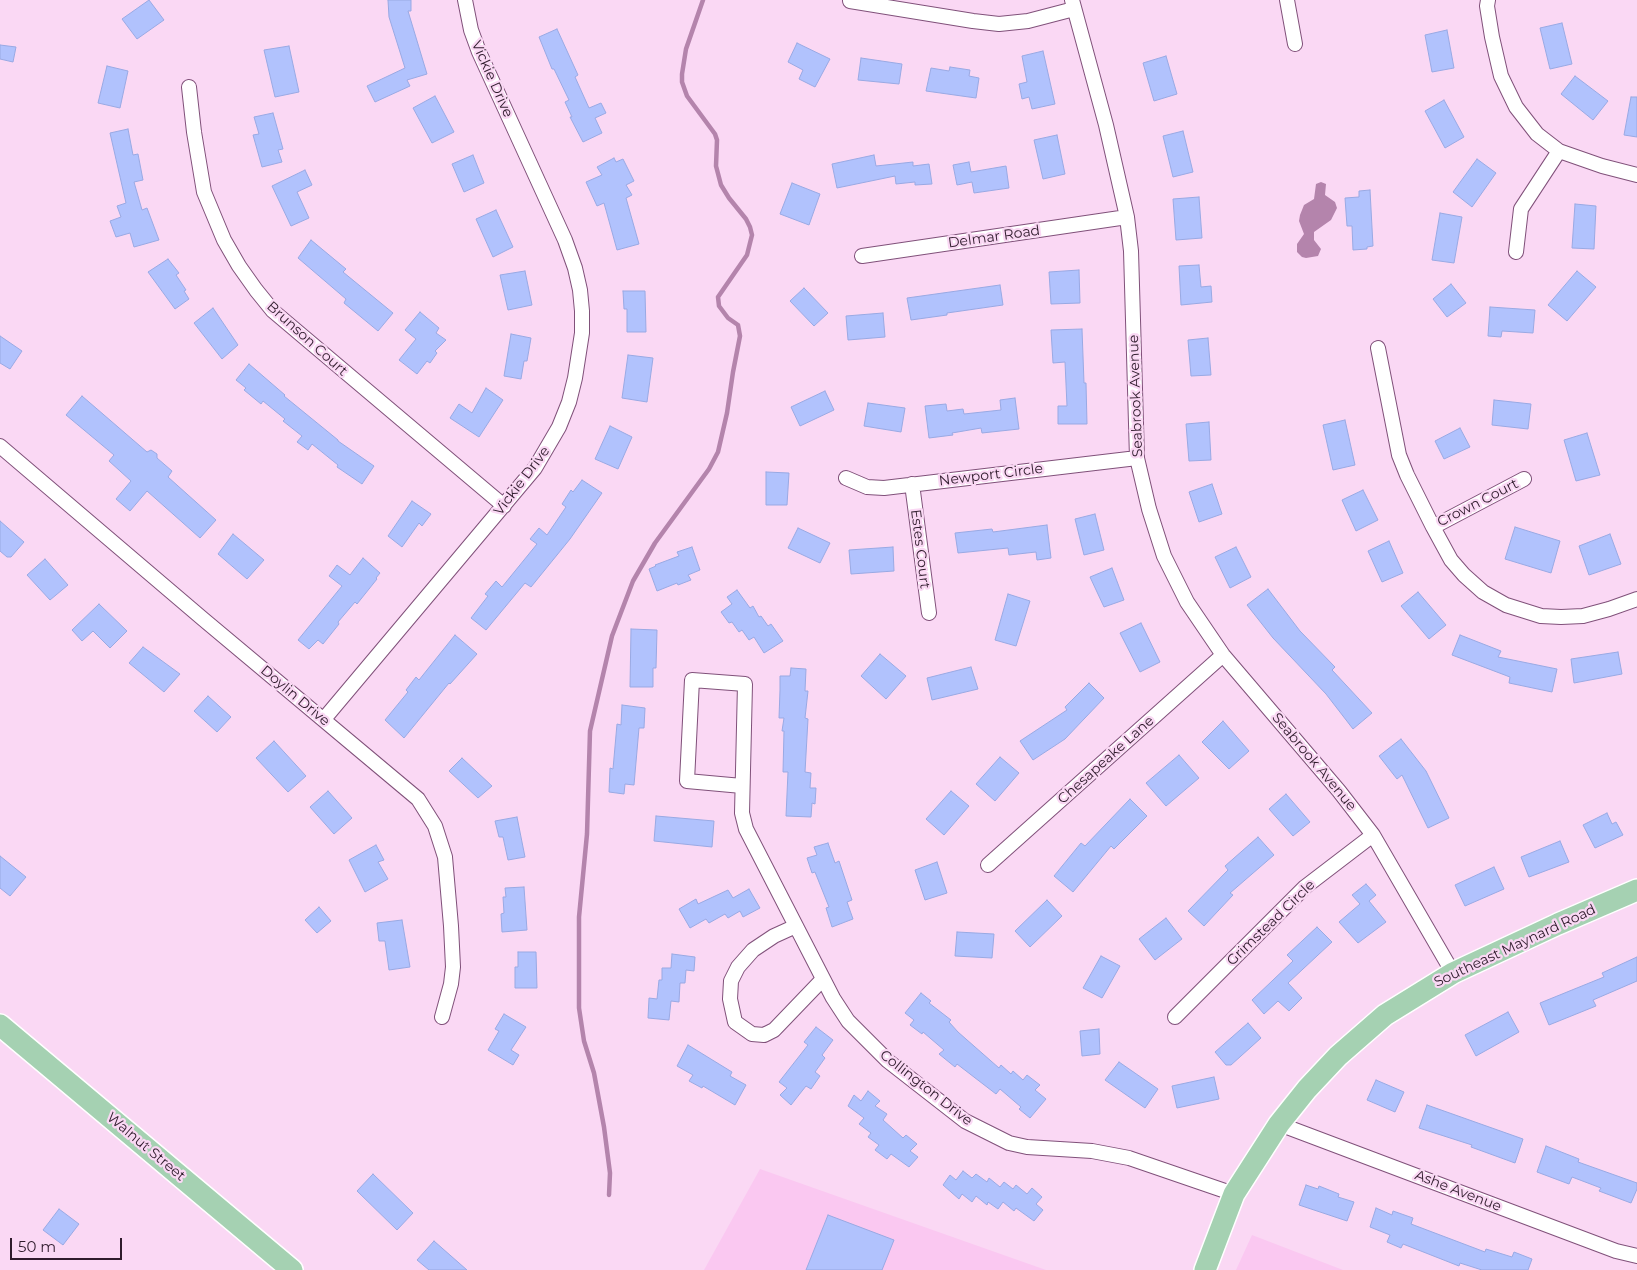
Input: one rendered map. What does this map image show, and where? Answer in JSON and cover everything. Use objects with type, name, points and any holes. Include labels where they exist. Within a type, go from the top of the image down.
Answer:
[{"type":"main road","name":"Southeast Maynard Road","points":[[1205,1270],[1234,1194],[1280,1124],[1307,1089],[1338,1056],[1385,1015],[1453,973],[1637,890]]},
{"type":"main road","name":"Walnut Street","points":[[0,1025],[292,1270]]},
{"type":"street","name":"Vickie Drive","points":[[324,719],[535,468],[559,427],[576,378],[582,333],[582,311],[575,268],[565,240],[479,52],[471,30],[465,0]]},
{"type":"street","points":[[1287,0],[1295,44]]},
{"type":"street","points":[[1488,0],[1487,6],[1496,57],[1508,91],[1516,107],[1538,134],[1559,151],[1602,166],[1637,175]]},
{"type":"street","points":[[850,1],[999,24],[1028,21],[1073,4]]},
{"type":"street","name":"Seabrook Avenue","points":[[1073,4],[1106,125],[1127,217],[1132,251],[1137,458],[1149,508],[1167,562],[1187,602],[1223,655],[1339,791],[1373,835],[1453,973]]},
{"type":"street","name":"Brunson Court","points":[[189,87],[204,192],[224,240],[256,290],[273,311],[504,506]]},
{"type":"street","points":[[1516,252],[1521,209],[1559,151]]},
{"type":"street","name":"Delmar Road","points":[[862,256],[1127,217]]},
{"type":"street","points":[[1378,348],[1399,455],[1433,527],[1451,560],[1464,575],[1482,592],[1506,605],[1524,612],[1551,617],[1583,616],[1637,599]]},
{"type":"street","name":"Doylin Drive","points":[[0,446],[418,799],[435,826],[445,856],[453,968],[451,984],[442,1017]]},
{"type":"street","name":"Newport Circle","points":[[846,478],[866,486],[884,488],[1137,458]]},
{"type":"street","name":"Crown Court","points":[[1433,527],[1524,479]]},
{"type":"street","name":"Estes Court","points":[[912,484],[928,613]]},
{"type":"street","name":"Chesapeake Lane","points":[[988,865],[1223,655]]},
{"type":"street","name":"Collington Drive","points":[[742,786],[687,781],[692,680],[745,684],[742,813],[746,829],[822,980],[848,1021],[888,1061],[965,1121],[1009,1144],[1092,1151],[1129,1158],[1234,1194]]},
{"type":"street","name":"Grimstead Circle","points":[[1175,1017],[1305,887],[1373,835]]},
{"type":"street","points":[[796,926],[774,936],[753,950],[738,967],[731,981],[730,999],[735,1022],[752,1034],[764,1035],[774,1030],[822,980]]},
{"type":"street","name":"Ashe Avenue","points":[[1280,1124],[1616,1251],[1637,1256]]},
{"type":"shaded area","points":[[1321,182],[1326,184],[1325,195],[1335,202],[1337,208],[1331,220],[1314,232],[1314,240],[1321,249],[1318,256],[1306,258],[1297,252],[1297,244],[1304,234],[1299,221],[1300,215],[1304,205],[1314,199],[1316,184]]},
{"type":"shaded area","points":[[760,1169],[1046,1270],[704,1270]]},
{"type":"shaded area","points":[[1252,1235],[1343,1270],[1236,1270]]},
{"type":"building","points":[[149,0],[164,20],[137,39],[122,19]]},
{"type":"building","points":[[388,0],[411,0],[411,11],[408,11],[427,74],[407,80],[410,86],[375,102],[367,86],[405,68],[389,17]]},
{"type":"building","points":[[1562,23],[1572,64],[1550,69],[1540,28]]},
{"type":"building","points":[[557,29],[578,75],[575,77],[589,108],[601,103],[606,113],[595,118],[602,133],[583,142],[570,117],[572,117],[565,102],[569,100],[554,69],[552,69],[539,37]]},
{"type":"building","points":[[1447,30],[1454,68],[1432,72],[1425,35]]},
{"type":"building","points":[[797,43],[830,59],[815,87],[799,79],[803,70],[788,62]]},
{"type":"building","points":[[0,45],[16,47],[13,62],[0,59]]},
{"type":"building","points":[[289,46],[299,92],[275,97],[264,50]]},
{"type":"building","points":[[1043,51],[1055,104],[1032,109],[1029,97],[1022,99],[1019,84],[1027,82],[1022,56]]},
{"type":"building","points":[[1166,56],[1177,94],[1154,101],[1143,63]]},
{"type":"building","points":[[861,58],[902,64],[899,84],[858,80]]},
{"type":"building","points":[[107,66],[128,71],[120,108],[98,103]]},
{"type":"building","points":[[950,67],[970,70],[969,76],[979,78],[976,98],[926,91],[931,68],[949,71]]},
{"type":"building","points":[[1575,76],[1608,101],[1593,120],[1561,94]]},
{"type":"building","points":[[435,96],[454,132],[432,143],[413,108]]},
{"type":"building","points":[[1631,97],[1637,97],[1637,137],[1624,135]]},
{"type":"building","points":[[1444,100],[1464,137],[1445,148],[1425,111]]},
{"type":"building","points":[[273,113],[283,149],[278,150],[282,162],[262,167],[253,135],[259,134],[254,117]]},
{"type":"building","points":[[128,129],[133,155],[138,154],[143,180],[134,182],[142,210],[147,208],[159,240],[134,247],[130,233],[116,237],[110,221],[121,217],[117,206],[126,203],[110,133]]},
{"type":"building","points":[[1183,131],[1193,172],[1173,177],[1163,136]]},
{"type":"building","points":[[1057,135],[1065,174],[1043,179],[1034,140]]},
{"type":"building","points":[[473,155],[484,183],[464,192],[452,164]]},
{"type":"building","points":[[874,155],[876,166],[913,162],[913,166],[929,164],[932,184],[915,185],[915,182],[896,184],[895,176],[837,188],[832,164]]},
{"type":"building","points":[[614,158],[616,162],[623,159],[634,181],[626,185],[632,195],[626,198],[639,244],[617,250],[604,203],[597,206],[586,182],[602,175],[597,167]]},
{"type":"building","points":[[1477,159],[1496,173],[1472,207],[1453,192]]},
{"type":"building","points":[[969,162],[971,172],[1006,166],[1009,188],[974,193],[972,182],[957,185],[953,165]]},
{"type":"building","points":[[305,170],[312,185],[297,192],[309,218],[291,226],[272,186]]},
{"type":"building","points":[[792,183],[820,194],[809,225],[780,214]]},
{"type":"building","points":[[1370,190],[1373,246],[1367,247],[1367,249],[1353,250],[1352,226],[1347,226],[1345,198],[1359,197],[1359,191]]},
{"type":"building","points":[[1199,197],[1202,238],[1176,240],[1173,199]]},
{"type":"building","points":[[1575,204],[1596,206],[1594,249],[1572,248]]},
{"type":"building","points":[[496,210],[513,247],[493,257],[476,219]]},
{"type":"building","points":[[1440,213],[1462,217],[1454,263],[1432,260]]},
{"type":"building","points":[[311,240],[346,269],[343,272],[393,313],[378,331],[344,303],[346,299],[298,258]]},
{"type":"building","points":[[168,259],[179,273],[176,275],[186,290],[184,291],[189,299],[175,309],[148,272]]},
{"type":"building","points":[[1199,265],[1201,287],[1211,286],[1212,302],[1181,305],[1179,266]]},
{"type":"building","points":[[1079,270],[1080,303],[1051,304],[1049,272]]},
{"type":"building","points":[[525,271],[532,305],[508,310],[500,275]]},
{"type":"building","points":[[1577,271],[1596,287],[1567,321],[1548,305]]},
{"type":"building","points":[[1451,284],[1466,303],[1447,317],[1433,299]]},
{"type":"building","points":[[1000,285],[1003,305],[911,320],[907,298]]},
{"type":"building","points":[[804,288],[828,313],[814,326],[790,301]]},
{"type":"building","points":[[623,291],[645,291],[646,332],[627,332],[627,309],[624,309]]},
{"type":"building","points":[[1490,307],[1535,310],[1533,333],[1502,331],[1501,337],[1488,336]]},
{"type":"building","points":[[213,308],[238,345],[222,359],[194,323]]},
{"type":"building","points":[[420,312],[439,328],[436,333],[446,340],[435,351],[437,353],[430,363],[427,361],[417,374],[399,360],[416,339],[405,330]]},
{"type":"building","points":[[883,313],[885,337],[848,340],[846,316]]},
{"type":"building","points":[[1082,329],[1087,424],[1058,424],[1058,406],[1067,406],[1065,362],[1053,363],[1051,330]]},
{"type":"building","points":[[511,334],[531,338],[527,361],[524,361],[521,379],[504,376]]},
{"type":"building","points":[[0,336],[22,351],[10,369],[0,363]]},
{"type":"building","points":[[1208,338],[1211,375],[1191,376],[1188,340]]},
{"type":"building","points":[[628,355],[653,358],[647,402],[622,398]]},
{"type":"building","points":[[249,364],[338,441],[374,466],[362,484],[337,467],[338,465],[312,444],[308,450],[297,442],[302,436],[283,421],[285,419],[263,401],[261,404],[244,390],[246,388],[236,380]]},
{"type":"building","points":[[486,388],[503,400],[479,437],[450,418],[459,404],[472,413]]},
{"type":"building","points":[[825,391],[834,410],[800,426],[791,407]]},
{"type":"building","points":[[82,396],[147,452],[151,450],[157,454],[157,458],[172,471],[168,477],[216,520],[200,538],[147,491],[130,511],[116,499],[131,481],[109,461],[114,455],[66,415]]},
{"type":"building","points":[[1015,398],[1019,429],[982,433],[981,428],[952,433],[953,435],[929,438],[925,406],[946,404],[947,411],[963,409],[964,414],[1001,410],[1000,400]]},
{"type":"building","points":[[1494,400],[1531,404],[1528,429],[1492,425]]},
{"type":"building","points":[[868,403],[905,408],[901,432],[864,426]]},
{"type":"building","points":[[1345,420],[1355,465],[1333,470],[1323,425]]},
{"type":"building","points":[[1209,422],[1211,460],[1189,461],[1186,424]]},
{"type":"building","points":[[610,426],[632,437],[618,469],[595,459]]},
{"type":"building","points":[[1460,428],[1470,447],[1444,459],[1435,441]]},
{"type":"building","points":[[1587,433],[1600,475],[1576,481],[1564,440]]},
{"type":"building","points":[[766,472],[789,473],[787,505],[766,505]]},
{"type":"building","points":[[582,480],[602,493],[570,539],[531,587],[525,583],[486,630],[471,618],[488,596],[485,594],[496,581],[502,587],[537,544],[530,539],[539,528],[547,535],[566,507],[562,504],[571,490],[573,492]]},
{"type":"building","points":[[1212,484],[1222,514],[1199,522],[1189,492]]},
{"type":"building","points":[[1363,490],[1378,520],[1356,531],[1342,500]]},
{"type":"building","points":[[412,501],[431,514],[422,526],[419,523],[402,547],[388,536]]},
{"type":"building","points":[[1095,514],[1104,550],[1084,555],[1075,519]]},
{"type":"building","points":[[0,521],[24,542],[11,557],[7,557],[0,551]]},
{"type":"building","points":[[1047,525],[1051,558],[1037,560],[1036,552],[1009,555],[1008,548],[958,553],[955,533],[992,529],[993,532]]},
{"type":"building","points":[[1515,527],[1560,541],[1551,573],[1505,559]]},
{"type":"building","points":[[798,528],[830,543],[820,563],[788,548]]},
{"type":"building","points":[[233,534],[264,560],[247,579],[218,554]]},
{"type":"building","points":[[1610,534],[1621,564],[1589,575],[1579,546]]},
{"type":"building","points":[[1389,541],[1403,573],[1382,582],[1368,551]]},
{"type":"building","points":[[692,547],[700,570],[688,575],[691,580],[657,591],[649,569],[679,556],[677,552]]},
{"type":"building","points":[[893,547],[894,571],[851,574],[849,550]]},
{"type":"building","points":[[1236,547],[1251,577],[1230,588],[1215,557]]},
{"type":"building","points":[[363,558],[380,573],[377,579],[357,604],[355,602],[338,622],[339,624],[323,644],[318,640],[309,649],[298,640],[342,586],[329,576],[337,565],[350,575]]},
{"type":"building","points":[[45,559],[68,585],[50,600],[27,575]]},
{"type":"building","points":[[1112,568],[1124,600],[1104,607],[1090,577]]},
{"type":"building","points":[[1268,589],[1300,631],[1335,667],[1332,670],[1372,713],[1353,729],[1326,694],[1273,638],[1247,605]]},
{"type":"building","points":[[737,590],[750,608],[753,606],[759,617],[761,616],[768,626],[771,624],[783,641],[764,653],[754,637],[749,640],[742,630],[739,632],[732,622],[729,623],[721,612],[732,604],[727,597]]},
{"type":"building","points":[[1418,592],[1446,625],[1429,639],[1401,606]]},
{"type":"building","points":[[1008,594],[1030,601],[1016,646],[995,640]]},
{"type":"building","points":[[99,604],[127,631],[110,648],[93,631],[82,641],[72,630]]},
{"type":"building","points":[[1141,623],[1160,662],[1140,672],[1120,633]]},
{"type":"building","points":[[631,629],[657,630],[656,668],[653,668],[653,687],[630,687]]},
{"type":"building","points":[[455,635],[477,654],[449,683],[404,738],[385,720],[408,692],[406,690],[416,677],[419,680]]},
{"type":"building","points":[[1460,635],[1501,651],[1498,657],[1557,669],[1552,692],[1509,683],[1510,677],[1452,655]]},
{"type":"building","points":[[143,647],[180,674],[164,692],[129,663]]},
{"type":"building","points":[[1618,652],[1622,674],[1574,683],[1571,659]]},
{"type":"building","points":[[880,654],[906,676],[886,699],[861,676]]},
{"type":"building","points":[[971,667],[978,689],[932,700],[927,678]]},
{"type":"building","points":[[791,668],[806,669],[805,691],[808,691],[805,718],[808,719],[805,772],[811,773],[810,788],[816,788],[815,804],[812,803],[811,817],[786,816],[788,772],[783,772],[784,731],[782,731],[784,718],[779,718],[780,676],[790,676]]},
{"type":"building","points":[[1089,683],[1104,698],[1065,739],[1033,760],[1020,741],[1067,710],[1065,707]]},
{"type":"building","points":[[208,696],[231,717],[217,732],[194,711]]},
{"type":"building","points":[[622,705],[645,708],[644,728],[639,728],[634,785],[625,784],[624,794],[609,792],[610,768],[613,769],[617,724],[621,725]]},
{"type":"building","points":[[1223,721],[1249,751],[1229,769],[1202,742]]},
{"type":"building","points":[[1401,739],[1426,771],[1449,818],[1428,828],[1402,775],[1397,779],[1379,756]]},
{"type":"building","points":[[274,741],[306,776],[288,792],[256,758]]},
{"type":"building","points":[[1179,755],[1199,778],[1166,806],[1146,783]]},
{"type":"building","points":[[1000,757],[1019,773],[995,801],[976,784]]},
{"type":"building","points":[[462,758],[492,786],[478,798],[449,771]]},
{"type":"building","points":[[328,791],[352,818],[334,834],[310,807]]},
{"type":"building","points":[[951,791],[969,806],[944,835],[926,819]]},
{"type":"building","points":[[1286,794],[1310,822],[1293,836],[1269,809]]},
{"type":"building","points":[[1130,799],[1147,816],[1114,849],[1111,846],[1073,892],[1054,876],[1081,843],[1085,846]]},
{"type":"building","points":[[1607,813],[1612,824],[1616,822],[1623,835],[1595,848],[1583,825]]},
{"type":"building","points":[[656,816],[714,821],[712,847],[654,841]]},
{"type":"building","points":[[517,817],[525,857],[508,860],[503,837],[499,837],[495,821]]},
{"type":"building","points":[[1258,837],[1274,855],[1230,893],[1233,895],[1204,926],[1188,911],[1228,870],[1225,866]]},
{"type":"building","points":[[1560,841],[1569,862],[1529,877],[1521,857]]},
{"type":"building","points":[[828,843],[835,863],[839,861],[852,900],[847,902],[853,919],[832,927],[826,908],[829,907],[815,872],[812,873],[807,858],[817,855],[814,847]]},
{"type":"building","points":[[376,845],[384,860],[378,862],[388,879],[365,892],[349,860]]},
{"type":"building","points":[[0,856],[26,877],[10,896],[0,888]]},
{"type":"building","points":[[937,862],[947,893],[925,900],[915,870]]},
{"type":"building","points":[[1494,867],[1504,889],[1465,906],[1455,885]]},
{"type":"building","points":[[1366,884],[1376,895],[1369,901],[1386,922],[1358,943],[1339,922],[1360,904],[1352,895]]},
{"type":"building","points":[[524,887],[527,930],[502,932],[501,914],[504,913],[503,897],[506,897],[505,888]]},
{"type":"building","points":[[749,889],[760,908],[743,917],[740,911],[728,918],[725,914],[709,923],[706,919],[690,928],[679,909],[696,899],[698,904],[728,890],[733,898]]},
{"type":"building","points":[[1047,900],[1062,916],[1030,947],[1015,931]]},
{"type":"building","points":[[319,907],[331,921],[317,933],[305,920]]},
{"type":"building","points":[[1166,918],[1182,939],[1155,960],[1139,939]]},
{"type":"building","points":[[402,920],[410,967],[389,970],[385,941],[379,941],[377,923]]},
{"type":"building","points":[[1317,927],[1332,942],[1288,983],[1302,998],[1289,1011],[1278,1001],[1264,1014],[1252,1000],[1293,961],[1287,955]]},
{"type":"building","points":[[957,932],[994,934],[992,958],[955,956]]},
{"type":"building","points":[[518,952],[536,952],[537,988],[515,988],[515,967],[518,967]]},
{"type":"building","points":[[672,954],[695,957],[694,971],[686,970],[685,983],[680,983],[679,1002],[671,1001],[669,1020],[648,1018],[649,998],[657,999],[659,980],[662,980],[662,968],[671,968]]},
{"type":"building","points":[[1101,956],[1120,966],[1102,998],[1083,988]]},
{"type":"building","points":[[1637,957],[1637,981],[1593,1000],[1596,1006],[1549,1025],[1540,1003],[1604,977],[1602,973]]},
{"type":"building","points":[[921,993],[931,1001],[929,1003],[951,1020],[949,1022],[958,1032],[999,1068],[1001,1065],[1011,1074],[1013,1071],[1023,1080],[1027,1075],[1040,1085],[1035,1090],[1046,1099],[1030,1118],[1019,1109],[1021,1107],[1000,1089],[996,1094],[957,1064],[955,1067],[939,1054],[944,1050],[923,1032],[922,1034],[910,1025],[914,1020],[905,1013]]},
{"type":"building","points":[[1508,1012],[1519,1032],[1476,1056],[1465,1035]]},
{"type":"building","points":[[504,1014],[526,1027],[511,1050],[519,1055],[513,1065],[488,1050],[499,1031],[495,1029]]},
{"type":"building","points":[[1248,1023],[1261,1038],[1231,1065],[1226,1065],[1215,1052]]},
{"type":"building","points":[[816,1027],[833,1040],[822,1055],[825,1058],[815,1072],[820,1076],[811,1089],[806,1086],[791,1105],[780,1095],[787,1088],[779,1082],[808,1045],[804,1042]]},
{"type":"building","points":[[1099,1029],[1100,1054],[1082,1056],[1080,1031]]},
{"type":"building","points":[[688,1045],[732,1072],[730,1076],[746,1085],[735,1105],[703,1086],[702,1088],[689,1081],[693,1075],[677,1066]]},
{"type":"building","points":[[1119,1062],[1158,1089],[1145,1108],[1105,1080]]},
{"type":"building","points":[[1214,1077],[1219,1099],[1177,1108],[1172,1086]]},
{"type":"building","points":[[1376,1080],[1404,1092],[1395,1112],[1367,1100]]},
{"type":"building","points":[[868,1091],[880,1101],[875,1106],[887,1114],[883,1120],[903,1138],[906,1135],[917,1144],[910,1151],[918,1157],[909,1167],[891,1154],[887,1159],[875,1150],[879,1145],[868,1137],[871,1133],[859,1124],[864,1118],[848,1106],[854,1095],[861,1101]]},
{"type":"building","points":[[1427,1105],[1523,1139],[1515,1163],[1471,1147],[1472,1145],[1419,1128]]},
{"type":"building","points":[[1546,1146],[1579,1159],[1578,1162],[1637,1183],[1637,1189],[1631,1203],[1599,1191],[1601,1188],[1572,1177],[1569,1184],[1537,1172]]},
{"type":"building","points":[[963,1171],[972,1178],[976,1174],[987,1182],[989,1178],[1000,1187],[1004,1182],[1013,1189],[1016,1185],[1027,1194],[1032,1188],[1042,1197],[1036,1204],[1043,1210],[1034,1221],[1016,1208],[1014,1211],[1003,1202],[998,1209],[988,1202],[987,1205],[976,1196],[972,1202],[962,1194],[959,1199],[943,1185],[950,1175],[956,1180]]},
{"type":"building","points":[[373,1174],[413,1213],[397,1230],[357,1191]]},
{"type":"building","points":[[1306,1185],[1318,1189],[1319,1186],[1339,1194],[1338,1197],[1354,1202],[1347,1221],[1299,1205]]},
{"type":"building","points":[[1376,1208],[1392,1215],[1393,1211],[1413,1218],[1411,1224],[1485,1252],[1486,1249],[1512,1257],[1514,1252],[1532,1259],[1528,1270],[1482,1270],[1460,1263],[1459,1266],[1403,1244],[1401,1248],[1387,1242],[1390,1235],[1370,1227]]},
{"type":"building","points":[[59,1209],[79,1224],[63,1245],[43,1230]]},
{"type":"building","points":[[828,1215],[894,1240],[882,1270],[806,1270]]},
{"type":"building","points":[[434,1241],[467,1270],[429,1270],[417,1260]]},
{"type":"waterway","points":[[609,1195],[610,1173],[604,1127],[594,1073],[584,1041],[579,1008],[579,917],[587,834],[590,731],[612,636],[633,581],[655,543],[709,469],[718,452],[727,413],[740,336],[738,325],[728,318],[719,306],[718,297],[747,255],[752,235],[746,219],[721,185],[716,166],[717,140],[715,134],[687,96],[682,82],[686,49],[703,0]]}]
